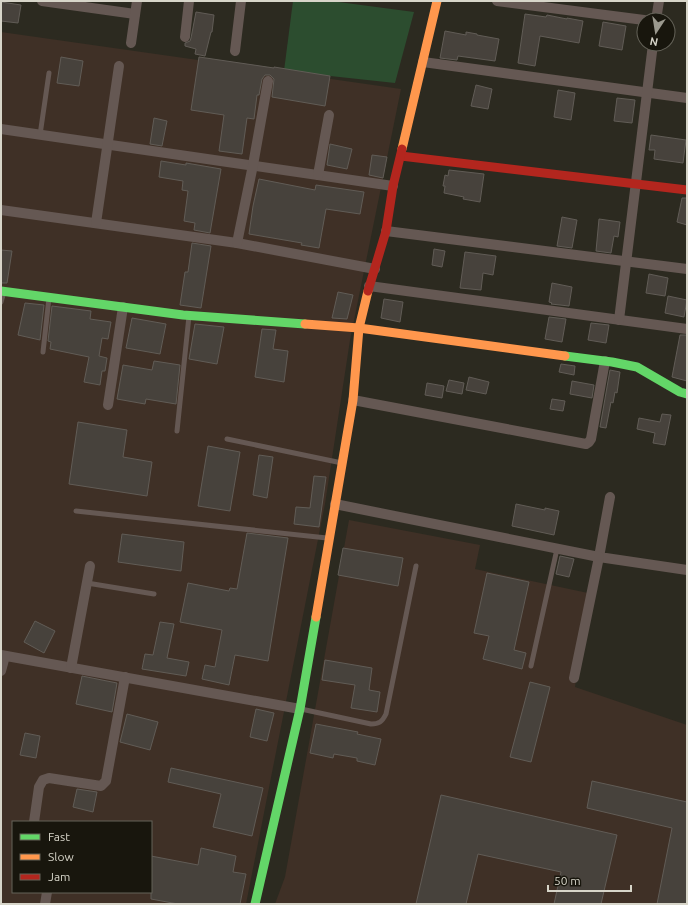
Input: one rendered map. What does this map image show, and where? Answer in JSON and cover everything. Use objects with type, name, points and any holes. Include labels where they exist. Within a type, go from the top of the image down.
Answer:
[{"type":"street","points":[[42,1],[135,14]]},
{"type":"street","points":[[131,43],[137,1]]},
{"type":"street","points":[[186,37],[189,1]]},
{"type":"street","points":[[235,51],[241,1]]},
{"type":"street","points":[[255,904],[300,709],[353,400],[360,328],[369,286],[386,231],[394,186],[437,1]]},
{"type":"street","points":[[497,1],[636,19]]},
{"type":"street","points":[[657,12],[659,1]]},
{"type":"street","points":[[619,320],[652,52]]},
{"type":"street","points":[[423,62],[687,98]]},
{"type":"street","points":[[96,223],[119,66]]},
{"type":"street","points":[[237,243],[268,81]]},
{"type":"street","points":[[318,175],[329,114]]},
{"type":"street","points":[[1,129],[394,186]]},
{"type":"street","points":[[402,156],[687,190]]},
{"type":"street","points":[[1,210],[237,243],[374,269]]},
{"type":"street","points":[[386,231],[687,270]]},
{"type":"street","points":[[369,286],[687,329]]},
{"type":"street","points":[[3,291],[190,316],[360,328],[605,361],[637,367],[680,392],[687,394]]},
{"type":"street","points":[[108,405],[123,307]]},
{"type":"street","points":[[353,400],[586,444],[590,442],[591,439],[605,361]]},
{"type":"street","points":[[574,678],[610,498]]},
{"type":"street","points":[[335,504],[599,557],[687,570]]},
{"type":"street","points":[[71,668],[90,566]]},
{"type":"street","points":[[1,671],[3,656],[300,709]]},
{"type":"street","points":[[34,821],[39,787],[43,780],[49,778],[101,786],[106,781],[125,677]]},
{"type":"street","points":[[45,904],[47,893]]},
{"type":"lane","points":[[40,135],[49,73]]},
{"type":"lane","points":[[1,302],[3,291]]},
{"type":"lane","points":[[43,352],[50,297]]},
{"type":"lane","points":[[177,431],[190,316]]},
{"type":"lane","points":[[227,439],[342,463]]},
{"type":"lane","points":[[76,511],[330,538]]},
{"type":"lane","points":[[531,666],[557,549]]},
{"type":"lane","points":[[300,709],[371,724],[378,724],[383,720],[386,714],[416,566]]},
{"type":"lane","points":[[87,583],[154,594]]},
{"type":"shaded area","points":[[1,32],[401,89],[350,340],[325,504],[246,904],[1,904]]},
{"type":"shaded area","points":[[349,520],[480,545],[475,569],[588,593],[575,687],[687,725],[687,904],[275,904],[285,877]]},
{"type":"green space","points":[[293,1],[331,1],[414,12],[395,83],[284,71]]},
{"type":"building","points":[[1,2],[21,5],[18,23],[1,21]]},
{"type":"building","points":[[196,12],[214,15],[212,32],[205,56],[195,54],[196,49],[185,46],[185,43],[190,41],[191,38]]},
{"type":"building","points":[[525,14],[546,17],[547,15],[583,21],[579,43],[540,36],[535,66],[518,63]]},
{"type":"building","points":[[603,22],[626,26],[622,50],[599,46]]},
{"type":"building","points":[[445,31],[466,35],[466,32],[499,39],[495,61],[458,56],[457,60],[440,58]]},
{"type":"building","points":[[61,57],[83,61],[79,86],[57,83]]},
{"type":"building","points":[[199,57],[330,76],[325,106],[272,97],[274,79],[270,75],[265,75],[262,79],[259,95],[257,95],[254,119],[247,118],[242,154],[219,151],[224,115],[191,110]]},
{"type":"building","points":[[476,85],[492,89],[488,109],[471,106]]},
{"type":"building","points":[[558,90],[575,93],[571,120],[554,117]]},
{"type":"building","points":[[617,98],[635,100],[632,123],[614,121]]},
{"type":"building","points":[[154,118],[167,121],[162,146],[150,144]]},
{"type":"building","points":[[651,135],[686,140],[683,163],[654,159],[655,150],[649,150]]},
{"type":"building","points":[[330,144],[352,149],[347,169],[327,165]]},
{"type":"building","points":[[372,155],[387,157],[383,178],[369,175]]},
{"type":"building","points":[[161,161],[186,165],[186,163],[221,169],[210,233],[194,230],[195,223],[184,221],[188,191],[182,190],[183,181],[159,177]]},
{"type":"building","points":[[449,170],[484,174],[480,202],[463,199],[464,197],[444,193],[445,186],[443,186],[445,175],[448,176]]},
{"type":"building","points":[[259,179],[315,190],[316,185],[364,192],[360,214],[326,209],[319,248],[301,245],[302,243],[249,234]]},
{"type":"building","points":[[682,198],[687,198],[687,225],[677,222]]},
{"type":"building","points":[[562,217],[577,220],[572,248],[557,246]]},
{"type":"building","points":[[599,219],[620,222],[618,237],[614,236],[611,253],[596,251]]},
{"type":"building","points":[[192,243],[211,246],[201,308],[180,305],[185,272],[188,272]]},
{"type":"building","points":[[434,249],[445,251],[442,267],[432,265]]},
{"type":"building","points":[[1,250],[12,251],[7,283],[1,283]]},
{"type":"building","points":[[465,252],[496,256],[493,275],[483,273],[481,290],[460,288]]},
{"type":"building","points":[[649,274],[668,278],[665,296],[646,293]]},
{"type":"building","points":[[552,283],[572,287],[569,306],[551,304],[552,303],[549,302]]},
{"type":"building","points":[[338,292],[353,295],[347,319],[332,318]]},
{"type":"building","points":[[668,296],[687,300],[684,317],[665,313]]},
{"type":"building","points":[[384,299],[403,302],[400,322],[381,318]]},
{"type":"building","points":[[25,303],[44,305],[40,340],[18,335]]},
{"type":"building","points":[[52,306],[91,311],[90,319],[111,322],[108,339],[102,338],[99,356],[107,358],[105,371],[102,371],[100,385],[84,382],[89,357],[50,349],[51,342],[48,341]]},
{"type":"building","points":[[549,317],[566,319],[562,342],[545,339]]},
{"type":"building","points":[[132,318],[166,324],[160,354],[126,348]]},
{"type":"building","points":[[591,323],[609,325],[606,343],[588,340]]},
{"type":"building","points":[[195,324],[224,327],[217,364],[189,359]]},
{"type":"building","points":[[262,329],[276,330],[273,349],[288,351],[284,382],[255,377]]},
{"type":"building","points":[[680,335],[687,335],[687,381],[672,377]]},
{"type":"building","points":[[154,361],[180,365],[176,404],[146,399],[145,404],[117,399],[123,365],[152,370]]},
{"type":"building","points":[[561,364],[575,366],[574,375],[559,372]]},
{"type":"building","points":[[610,370],[620,372],[617,393],[615,392],[613,403],[611,402],[606,428],[600,427]]},
{"type":"building","points":[[469,377],[489,382],[486,394],[466,390]]},
{"type":"building","points":[[449,380],[464,383],[462,394],[446,391]]},
{"type":"building","points":[[572,381],[594,385],[592,398],[570,394]]},
{"type":"building","points":[[427,383],[444,386],[442,398],[425,395]]},
{"type":"building","points":[[552,399],[565,401],[563,411],[550,409]]},
{"type":"building","points":[[662,414],[671,415],[665,445],[653,443],[655,433],[637,429],[639,418],[660,422]]},
{"type":"building","points":[[78,422],[127,430],[123,457],[152,462],[147,496],[69,484]]},
{"type":"building","points":[[208,446],[240,452],[230,511],[198,506]]},
{"type":"building","points":[[259,455],[273,457],[267,498],[253,495]]},
{"type":"building","points":[[314,476],[326,477],[319,527],[294,524],[296,507],[310,508]]},
{"type":"building","points":[[516,504],[545,510],[545,508],[559,511],[554,535],[512,526]]},
{"type":"building","points":[[247,533],[288,538],[268,661],[235,655],[229,685],[202,679],[205,665],[215,667],[222,630],[180,622],[188,583],[229,591],[230,588],[237,589]]},
{"type":"building","points":[[122,534],[184,542],[181,571],[118,562]]},
{"type":"building","points":[[343,548],[403,558],[398,586],[338,575]]},
{"type":"building","points":[[560,556],[574,559],[569,577],[556,574]]},
{"type":"building","points":[[487,573],[529,582],[514,650],[526,653],[522,669],[483,659],[489,636],[474,633]]},
{"type":"building","points":[[35,621],[55,631],[44,653],[24,642]]},
{"type":"building","points":[[160,622],[174,624],[167,658],[189,662],[186,676],[142,669],[145,654],[153,655]]},
{"type":"building","points":[[325,660],[372,668],[369,690],[380,692],[377,712],[351,708],[355,685],[322,680]]},
{"type":"building","points":[[82,676],[117,683],[112,712],[76,704]]},
{"type":"building","points":[[530,682],[550,687],[531,762],[510,757]]},
{"type":"building","points":[[256,709],[274,713],[267,741],[250,737]]},
{"type":"building","points":[[127,714],[158,722],[150,750],[120,742]]},
{"type":"building","points":[[316,724],[358,732],[357,734],[381,739],[375,765],[357,761],[357,758],[334,754],[333,758],[310,753]]},
{"type":"building","points":[[25,733],[40,736],[36,758],[20,755]]},
{"type":"building","points":[[171,768],[263,788],[252,836],[213,827],[221,794],[168,782]]},
{"type":"building","points":[[592,781],[687,802],[687,904],[657,904],[672,828],[587,808]]},
{"type":"building","points":[[77,789],[97,792],[93,812],[73,807]]},
{"type":"building","points":[[441,795],[617,835],[601,904],[554,904],[561,872],[478,854],[466,904],[416,904]]},
{"type":"building","points":[[201,848],[236,856],[233,872],[246,874],[240,904],[178,904],[151,899],[152,856],[198,865]]},
{"type":"traffic: fast","points":[[1,291],[183,315],[305,324]]},
{"type":"traffic: fast","points":[[565,356],[637,367],[680,392],[687,394]]},
{"type":"traffic: fast","points":[[255,904],[300,709],[316,617]]},
{"type":"traffic: slow","points":[[402,149],[437,1]]},
{"type":"traffic: slow","points":[[316,617],[353,400],[359,328],[368,291]]},
{"type":"traffic: slow","points":[[305,324],[359,328],[565,356]]},
{"type":"traffic: jam","points":[[368,291],[386,231],[393,186],[402,149]]},
{"type":"traffic: jam","points":[[401,156],[687,190]]}]
